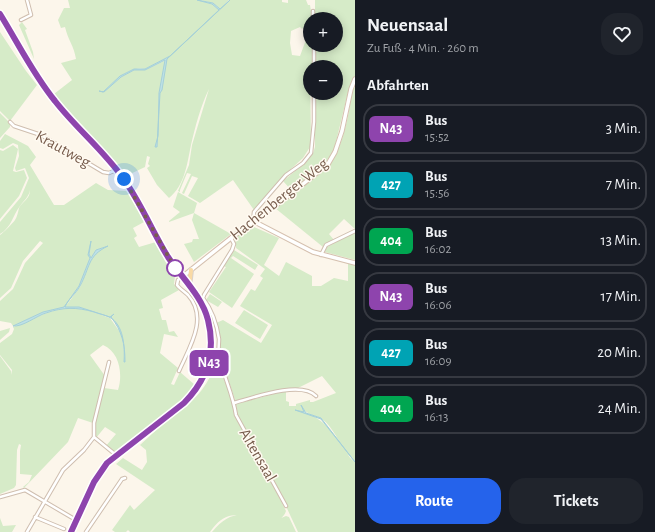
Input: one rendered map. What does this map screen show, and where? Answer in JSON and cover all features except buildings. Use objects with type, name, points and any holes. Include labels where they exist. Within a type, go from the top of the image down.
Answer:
[{"type":"main road","points":[[0,14],[48,92],[116,170],[132,191],[166,255],[205,310],[212,346],[207,370],[195,391],[184,403],[107,463],[96,479],[71,532]]},
{"type":"main road","points":[[189,287],[191,270]]},
{"type":"street","points":[[21,20],[31,15],[27,0]]},
{"type":"street","name":"Hachenberger Weg","points":[[182,277],[253,221],[284,200],[328,164],[335,152],[351,89],[355,79]]},
{"type":"street","points":[[314,100],[314,122],[311,153],[303,163],[286,175],[254,212],[253,221],[320,255],[355,263]]},
{"type":"street","name":"Krautweg","points":[[10,122],[14,126],[41,135],[103,172],[109,173],[116,170]]},
{"type":"street","points":[[320,255],[326,245],[355,231]]},
{"type":"street","name":"Altensaal","points":[[231,238],[234,244],[232,250],[203,296],[215,321],[219,339],[219,354],[239,424],[263,462],[286,506]]},
{"type":"street","points":[[179,371],[196,332],[198,320],[195,308],[188,296],[177,285],[178,280],[182,277]]},
{"type":"street","points":[[28,532],[63,470],[84,450],[94,437],[94,423],[109,362]]},
{"type":"street","points":[[234,403],[269,393],[291,389],[310,391],[316,396]]},
{"type":"street","points":[[94,437],[116,455]]},
{"type":"street","points":[[86,532],[122,479],[125,478]]},
{"type":"street","points":[[0,497],[25,490],[45,500],[76,520]]},
{"type":"street","points":[[36,517],[64,529]]},
{"type":"green space","points":[[68,0],[197,0],[212,4],[219,10],[211,18],[230,0],[282,0],[282,2],[288,3],[288,0],[306,0],[308,5],[310,5],[311,12],[303,12],[303,28],[302,29],[300,27],[291,31],[290,43],[292,55],[300,56],[303,48],[303,52],[312,52],[312,60],[303,60],[303,100],[310,100],[310,147],[303,158],[280,179],[254,210],[233,180],[200,203],[188,196],[198,178],[192,176],[184,194],[182,193],[191,174],[187,173],[180,192],[178,191],[189,165],[192,145],[209,89],[196,124],[182,181],[174,193],[169,198],[157,185],[147,168],[150,166],[148,164],[150,157],[147,156],[145,167],[126,176],[54,94],[72,80],[61,63],[76,59],[65,27],[61,28],[58,20],[64,8],[70,8]],"holes":[[[168,57],[145,70],[134,70],[121,77],[103,92],[122,75],[128,72],[139,68],[145,69]],[[165,65],[160,93],[158,124],[159,93]]]},
{"type":"green space","points":[[199,0],[229,0],[220,9],[213,3]]},
{"type":"green space","points":[[315,0],[355,0],[355,76],[349,88],[334,150],[324,165],[292,191],[283,181],[305,163],[313,153],[315,147],[315,100],[343,100],[343,60],[315,60],[315,52],[343,52],[343,12],[315,12]]},
{"type":"green space","points":[[22,22],[27,29],[25,30],[34,59],[19,25]]},
{"type":"green space","points":[[0,32],[37,85],[10,121],[0,111]]},
{"type":"green space","points":[[355,87],[355,229],[344,219],[329,234],[334,240],[324,244],[323,247],[275,208],[330,164],[342,138],[352,90]]},
{"type":"green space","points":[[0,113],[10,123],[10,127],[0,138]]},
{"type":"green space","points":[[5,134],[28,146],[36,157],[30,165],[54,205],[64,205],[96,183],[108,190],[127,191],[144,222],[133,228],[137,236],[134,238],[139,247],[156,242],[165,261],[175,276],[174,284],[179,290],[161,300],[163,308],[159,309],[162,320],[166,320],[169,332],[174,331],[178,337],[164,334],[160,353],[178,368],[171,384],[174,385],[180,372],[195,385],[179,403],[115,452],[105,447],[116,434],[105,427],[96,438],[95,422],[104,388],[118,390],[120,378],[117,358],[109,348],[103,345],[90,355],[105,376],[93,423],[78,418],[68,442],[24,488],[23,487],[29,482],[32,475],[20,474],[21,445],[19,444],[17,450],[16,485],[14,488],[0,494],[0,356],[11,371],[11,375],[12,370],[0,355],[0,343],[12,334],[14,329],[13,327],[49,312],[69,307],[43,312],[13,326],[11,323],[0,321],[0,301],[13,289],[25,263],[43,243],[40,241],[23,261],[11,288],[0,298],[0,235],[8,228],[15,220],[19,209],[7,228],[0,234],[0,222],[21,197],[29,178],[25,168],[16,171],[15,168],[19,156],[18,145],[13,143],[3,149],[0,148],[0,141]],"holes":[[[30,190],[28,198],[20,207]],[[91,242],[89,254],[91,258],[96,250],[107,246],[97,251],[91,259],[80,287],[65,307],[79,286],[90,258],[88,254]],[[79,307],[110,317],[114,315],[111,317],[121,333],[110,318]]]},
{"type":"green space","points":[[13,145],[18,149],[13,171],[16,172],[24,170],[27,178],[19,196],[0,219],[0,150],[3,151]]},
{"type":"green space","points":[[178,192],[197,203],[194,213],[169,222],[180,212],[173,207]]},
{"type":"green space","points":[[194,213],[231,234],[194,262],[184,244],[192,242],[193,239],[199,239],[192,220]]},
{"type":"green space","points":[[252,226],[279,238],[264,265],[279,276],[286,262],[312,276],[312,286],[321,286],[334,278],[348,281],[348,263],[355,265],[355,461],[351,457],[355,462],[355,532],[298,532],[277,487],[237,416],[236,404],[281,392],[286,391],[286,401],[289,402],[289,406],[296,406],[296,404],[310,400],[310,402],[313,402],[336,393],[322,376],[296,389],[279,390],[238,401],[235,400],[221,357],[216,323],[223,320],[261,343],[272,325],[240,306],[251,289],[255,291],[263,278],[260,276],[265,269],[236,248],[235,237]],"holes":[[[301,406],[307,412],[319,417],[327,423],[339,441],[317,418],[305,413]]]},
{"type":"green space","points":[[355,232],[355,260],[325,252],[327,247]]},
{"type":"green space","points":[[234,250],[258,265],[255,270],[233,256],[231,258],[254,274],[232,308],[209,292],[226,267],[223,266]]},
{"type":"green space","points":[[210,294],[222,302],[218,307],[206,300]]},
{"type":"green space","points":[[244,310],[268,325],[260,339],[235,323]]},
{"type":"green space","points":[[10,328],[9,332],[0,340],[0,331]]},
{"type":"green space","points":[[216,359],[232,400],[238,422],[260,458],[286,511],[285,514],[279,520],[267,524],[242,516],[229,516],[218,522],[210,532],[130,532],[128,530],[126,532],[115,532],[112,530],[130,505],[134,510],[155,490],[116,464],[123,458],[142,470],[147,462],[146,450],[140,445],[166,421],[193,400],[209,378]]},
{"type":"green space","points":[[240,515],[265,520],[275,520],[286,516],[289,517],[296,532],[212,532],[222,522]]},
{"type":"green space","points":[[0,518],[3,526],[16,525],[12,532],[0,532]]},
{"type":"water","points":[[197,0],[213,3],[220,9],[230,0],[167,59],[162,90],[160,93],[158,124],[159,93],[165,60],[145,70],[134,70],[121,77],[103,92],[120,76],[134,69],[145,69],[170,56],[219,10],[212,4]]},
{"type":"water","points":[[91,241],[89,254],[91,258],[96,250],[108,246],[96,254],[93,258],[80,286],[69,299],[79,286],[90,258],[88,255]]},
{"type":"water","points":[[67,302],[65,307],[79,307],[102,314],[88,310],[64,309],[42,314],[21,325],[13,326],[43,312],[64,307]]},
{"type":"water","points":[[113,320],[121,331],[124,346],[118,327]]},
{"type":"water","points":[[124,346],[125,355],[125,362],[124,362]]},
{"type":"water","points":[[301,405],[306,413],[321,418],[355,462],[321,419],[295,410],[304,412]]},
{"type":"bus line","name":"N43","points":[[0,14],[13,38],[54,101],[108,159],[132,191],[166,255],[199,299],[205,310],[211,333],[212,346],[209,363],[200,385],[184,403],[107,463],[94,482],[71,532]]},
{"type":"route","points":[[124,179],[166,255],[175,268]]}]
